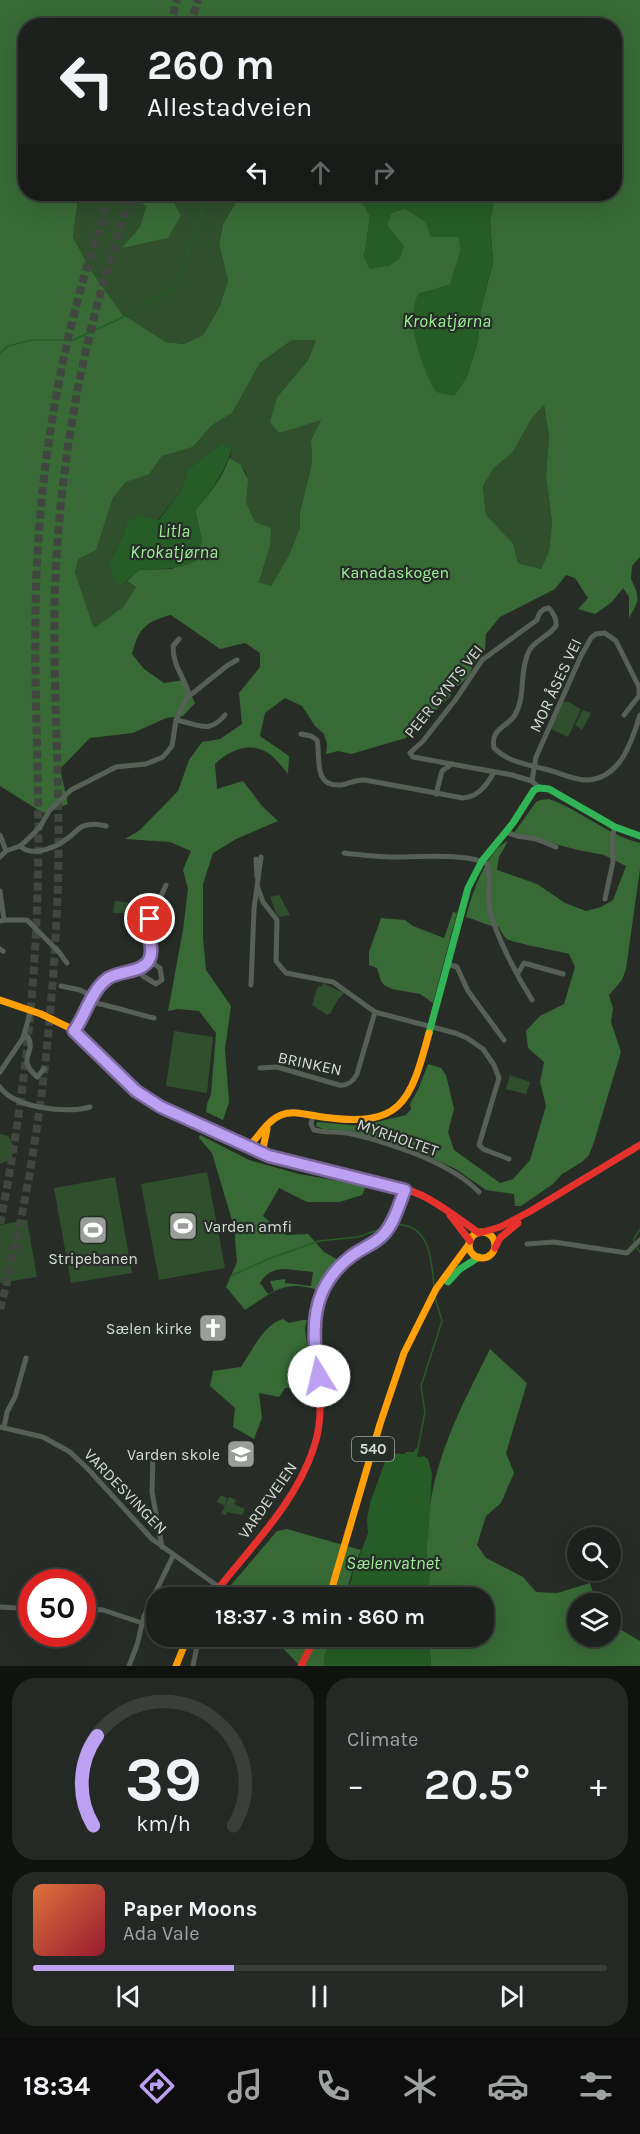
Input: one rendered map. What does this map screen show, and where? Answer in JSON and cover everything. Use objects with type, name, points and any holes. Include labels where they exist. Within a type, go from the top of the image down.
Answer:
[{"type":"main road","points":[[539,788],[552,790],[615,827],[640,836]]},
{"type":"main road","name":"MYRHOLTET","points":[[268,1124],[286,1113],[359,1122],[380,1118],[406,1099],[416,1081],[465,896],[482,861],[506,832],[531,794],[539,788]]},
{"type":"main road","points":[[0,1000],[51,1018],[74,1031],[136,1091],[154,1103],[248,1147],[287,1162],[405,1190],[425,1197],[492,1237],[494,1249]]},
{"type":"main road","points":[[248,1147],[268,1124]]},
{"type":"main road","points":[[262,1153],[268,1124]]},
{"type":"main road","name":"540","points":[[332,1587],[389,1396],[409,1341],[442,1280],[473,1236],[500,1227],[529,1212],[640,1145]]},
{"type":"main road","name":"VARDEVEIEN","points":[[219,1587],[293,1491],[311,1458],[317,1440],[321,1409],[313,1328],[315,1311],[323,1292],[348,1259],[385,1233],[405,1190]]},
{"type":"main road","points":[[446,1211],[470,1243],[472,1253],[478,1257]]},
{"type":"main road","name":"540","points":[[428,1304],[460,1269],[478,1257],[486,1257],[500,1238],[529,1212]]},
{"type":"main road","points":[[176,1666],[184,1647]]},
{"type":"main road","points":[[301,1666],[310,1647]]},
{"type":"street","name":"PEER GYNTS VEI","points":[[536,767],[523,764],[500,753],[494,748],[493,742],[498,729],[513,718],[516,712],[530,648],[556,627],[557,620],[549,608],[543,609],[537,620],[482,660],[456,699],[423,741],[410,753],[413,757],[494,772],[532,782],[539,788]]},
{"type":"street","name":"MOR ÅSES VEI","points":[[532,782],[536,757],[581,656],[591,638],[596,634],[605,633],[616,641],[639,687],[639,696],[624,715]]},
{"type":"street","points":[[179,639],[173,646],[173,656],[176,668],[186,683],[188,697]]},
{"type":"street","points":[[0,857],[6,851],[20,846],[40,827],[49,811],[71,789],[116,767],[146,764],[164,757],[172,746],[177,720],[188,697],[237,660]]},
{"type":"street","points":[[177,720],[210,727],[225,715]]},
{"type":"street","points":[[536,767],[589,780],[607,774],[628,750],[640,715]]},
{"type":"street","points":[[301,734],[317,740],[319,771],[327,782],[344,785],[352,781],[364,780],[463,798],[473,796],[484,787],[494,772]]},
{"type":"street","points":[[436,794],[442,771],[452,765]]},
{"type":"street","points":[[20,846],[27,850],[43,850],[66,840],[83,826],[94,824],[106,826]]},
{"type":"street","points":[[605,898],[613,861],[612,837],[615,827]]},
{"type":"street","points":[[506,832],[536,839],[556,847]]},
{"type":"street","points":[[0,834],[6,851]]},
{"type":"street","points":[[344,853],[369,856],[465,858],[488,864],[490,911],[532,1000]]},
{"type":"street","points":[[251,985],[258,858]]},
{"type":"street","points":[[74,1031],[108,978],[141,967],[148,960],[151,948],[146,929],[166,885]]},
{"type":"street","points":[[258,888],[263,902],[277,920],[276,962],[281,970],[290,975],[333,982],[375,1012],[467,1038],[483,1050],[498,1073],[499,1083],[486,1117],[479,1145],[483,1149],[509,1159]]},
{"type":"street","points":[[0,891],[2,921],[27,920],[67,963]]},
{"type":"street","points":[[143,976],[156,984],[162,980],[160,968],[148,960]]},
{"type":"street","points":[[518,973],[525,963],[563,974]]},
{"type":"street","points":[[447,964],[457,966],[468,992],[504,1040]]},
{"type":"street","points":[[62,986],[80,990],[105,1004],[154,1018]]},
{"type":"street","points":[[0,1072],[24,1035],[31,1011]]},
{"type":"street","name":"BRINKEN","points":[[260,1068],[277,1067],[339,1085],[348,1084],[357,1074],[375,1012]]},
{"type":"street","points":[[24,1035],[28,1036],[31,1042],[26,1061],[28,1068],[37,1077],[44,1069]]},
{"type":"street","points":[[0,1087],[13,1098],[36,1106],[71,1109],[90,1107]]},
{"type":"street","name":"MYRHOLTET","points":[[313,1115],[311,1124],[314,1130],[350,1134],[409,1152],[459,1174],[479,1192]]},
{"type":"street","points":[[527,1244],[554,1242],[627,1253],[637,1243]]},
{"type":"street","name":"VARDESVINGEN","points":[[26,1358],[15,1397],[2,1427],[43,1437],[70,1452],[136,1523],[162,1547],[219,1587]]},
{"type":"street","name":"VARDESVINGEN","points":[[153,1456],[152,1492],[162,1547]]},
{"type":"street","points":[[129,1666],[142,1623],[173,1556]]},
{"type":"street","points":[[0,1607],[18,1608]]},
{"type":"street","points":[[96,1610],[142,1623]]},
{"type":"street","points":[[193,1666],[197,1647]]},
{"type":"shaded area","points":[[78,201],[140,201],[146,207],[140,227],[123,248],[181,215],[173,201],[237,201],[223,224],[219,245],[228,280],[220,306],[203,335],[184,344],[166,342],[122,314],[90,269],[73,237]]},
{"type":"shaded area","points":[[292,340],[316,340],[308,360],[277,397],[271,422],[321,420],[311,440],[312,463],[300,512],[300,528],[289,555],[271,586],[259,582],[270,546],[248,510],[245,497],[246,475],[239,465],[230,459],[232,449],[187,471],[181,491],[158,520],[127,522],[109,565],[123,584],[127,581],[136,587],[123,607],[94,628],[75,572],[77,559],[96,549],[113,498],[126,482],[149,473],[162,456],[193,447],[211,426],[232,413],[260,363]]},
{"type":"shaded area","points":[[544,405],[549,437],[546,476],[552,522],[549,551],[541,569],[518,563],[513,543],[486,515],[483,486],[494,468],[513,452],[532,418]]},
{"type":"shaded area","points":[[563,702],[569,702],[581,709],[568,737],[551,729]]},
{"type":"shaded area","points":[[583,710],[591,713],[582,730],[575,725]]},
{"type":"shaded area","points":[[278,895],[290,915],[280,917],[276,913],[270,897]]},
{"type":"shaded area","points":[[115,901],[129,903],[128,913],[113,913]]},
{"type":"shaded area","points":[[323,983],[344,993],[327,1015],[312,1005],[317,989]]},
{"type":"shaded area","points":[[174,1031],[213,1037],[207,1093],[166,1086]]},
{"type":"shaded area","points":[[510,1075],[530,1082],[526,1094],[506,1089]]},
{"type":"shaded area","points":[[0,1134],[8,1136],[15,1148],[11,1160],[0,1164]]},
{"type":"shaded area","name":"Varden amfi","points":[[207,1172],[225,1268],[159,1280],[141,1184]]},
{"type":"shaded area","name":"Stripebanen","points":[[115,1177],[132,1273],[71,1283],[54,1188]]},
{"type":"shaded area","points":[[27,1220],[37,1277],[0,1283],[0,1225]]},
{"type":"shaded area","points":[[221,1495],[227,1498],[225,1505],[229,1497],[236,1500],[234,1504],[245,1509],[242,1515],[227,1512],[226,1515],[221,1514],[225,1506],[217,1502]]},
{"type":"green space","name":"Kanadaskogen","points":[[0,0],[640,0],[640,557],[632,566],[631,579],[638,598],[629,618],[629,597],[623,588],[612,602],[595,614],[578,609],[588,598],[575,578],[566,575],[555,589],[500,617],[486,634],[485,650],[476,660],[468,676],[452,689],[450,697],[406,738],[351,754],[338,751],[326,754],[327,744],[324,734],[315,726],[302,706],[285,698],[265,713],[260,736],[289,756],[288,774],[272,756],[257,748],[242,748],[228,754],[215,764],[217,789],[243,781],[262,806],[278,821],[236,839],[213,853],[203,884],[203,938],[206,970],[231,1006],[225,1049],[229,1102],[223,1120],[206,1112],[211,1094],[216,1033],[199,1011],[178,1009],[168,1011],[188,889],[183,870],[191,851],[170,842],[125,839],[140,830],[178,791],[189,760],[202,742],[220,739],[242,724],[239,693],[260,667],[260,653],[245,643],[220,649],[171,615],[155,620],[144,627],[137,638],[132,654],[144,669],[164,683],[184,680],[195,703],[183,716],[166,718],[133,733],[90,738],[60,769],[68,804],[43,813],[0,786]],"holes":[[[292,340],[316,340],[308,360],[277,397],[270,422],[279,433],[321,420],[311,440],[312,463],[300,512],[300,528],[289,555],[271,586],[259,582],[270,546],[271,528],[255,522],[246,503],[248,480],[241,465],[229,458],[219,479],[195,510],[202,540],[172,569],[139,570],[127,581],[136,587],[123,607],[94,628],[75,572],[78,559],[96,550],[113,498],[126,482],[149,474],[162,456],[193,447],[211,426],[232,413],[260,363]],[[544,405],[549,437],[546,476],[552,522],[549,551],[541,569],[518,563],[513,543],[486,515],[483,486],[494,468],[513,452],[532,418]]]},
{"type":"green space","points":[[140,201],[173,201],[181,215],[168,238],[122,248],[140,227],[146,207]]},
{"type":"green space","points":[[549,799],[616,834],[640,843],[640,869],[626,969],[622,980],[609,995],[613,1008],[611,1022],[621,1052],[594,1142],[589,1155],[582,1162],[562,1174],[553,1184],[521,1206],[515,1206],[514,1194],[486,1190],[456,1169],[416,1151],[352,1131],[324,1129],[316,1126],[317,1122],[360,1126],[406,1115],[411,1109],[410,1104],[428,1064],[441,1068],[446,1075],[454,1109],[448,1132],[454,1150],[500,1183],[513,1179],[530,1160],[546,1106],[540,1082],[544,1062],[528,1048],[526,1031],[540,1016],[564,1004],[575,967],[569,954],[511,941],[504,936],[499,927],[466,917],[472,897],[493,853],[508,841],[499,857],[497,870],[537,884],[565,903],[586,911],[601,907],[613,900],[626,866],[604,855],[514,833],[536,802]]},
{"type":"green space","points":[[453,912],[457,913],[433,1003],[420,994],[392,989],[384,985],[377,968],[369,965],[369,952],[381,918],[405,920],[413,926],[444,938]]},
{"type":"green space","points":[[200,1135],[249,1160],[299,1174],[366,1186],[362,1195],[340,1202],[307,1202],[279,1188],[263,1216],[286,1235],[308,1234],[324,1252],[338,1260],[325,1276],[318,1290],[296,1286],[279,1289],[245,1310],[226,1287],[237,1262],[234,1227],[212,1153],[199,1138]],"holes":[[[278,1270],[313,1272],[311,1286],[285,1283],[285,1279],[270,1281],[274,1291],[268,1294],[260,1283],[265,1276]]]},
{"type":"green space","points":[[283,1319],[289,1323],[307,1320],[305,1329],[313,1386],[285,1388],[279,1397],[259,1393],[262,1418],[254,1439],[233,1427],[235,1408],[210,1386],[213,1371],[241,1367],[264,1332]]},
{"type":"green space","points":[[490,1349],[527,1383],[506,1453],[514,1473],[501,1503],[486,1516],[477,1545],[486,1558],[523,1577],[536,1592],[557,1593],[590,1583],[593,1593],[567,1593],[567,1647],[621,1647],[621,1630],[640,1641],[640,1666],[431,1666],[430,1647],[494,1647],[494,1587],[429,1587],[430,1561],[427,1559],[426,1543],[433,1489],[447,1441]]},
{"type":"green space","points":[[287,1529],[361,1550],[348,1587],[229,1587],[277,1531]]},
{"type":"green space","points":[[282,1647],[329,1647],[324,1666],[300,1666]]},
{"type":"water","name":"Krokatjørna","points":[[366,201],[494,201],[490,221],[493,263],[481,308],[478,341],[466,379],[454,396],[436,392],[430,382],[416,344],[413,317],[418,294],[450,285],[461,250],[459,237],[431,237],[425,221],[404,208],[391,213],[387,225],[404,246],[400,258],[389,266],[370,269],[364,258],[370,216],[363,203]]},
{"type":"water","name":"Litla Krokatjørna","points":[[222,444],[232,449],[229,458],[217,481],[195,510],[202,540],[198,560],[177,567],[139,570],[123,584],[117,584],[109,565],[127,522],[137,516],[159,520],[181,491],[187,471]]},
{"type":"water","name":"Sælenvatnet","points":[[416,1448],[419,1449],[417,1457],[424,1456],[428,1459],[432,1474],[426,1543],[427,1559],[431,1561],[429,1587],[349,1587],[354,1560],[358,1560],[368,1533],[367,1519],[370,1503],[388,1453],[414,1452]]},
{"type":"water","points":[[329,1647],[430,1647],[431,1666],[324,1666]]},
{"type":"waterway","points":[[0,353],[8,346],[32,340],[73,340],[173,290],[183,270],[203,207],[212,201]]},
{"type":"waterway","points":[[356,201],[363,203]]},
{"type":"waterway","points":[[393,1225],[405,1225],[415,1229],[422,1236],[430,1255],[434,1287]]},
{"type":"waterway","points":[[231,1276],[268,1259],[319,1241],[358,1237],[386,1227]]},
{"type":"waterway","points":[[634,1244],[634,1239],[640,1229]]},
{"type":"waterway","points":[[637,1248],[640,1252]]},
{"type":"waterway","points":[[418,1448],[425,1412],[421,1386],[442,1321],[435,1297]]},
{"type":"tunnel","points":[[172,18],[177,0]]},
{"type":"tunnel","points":[[192,18],[198,0]]},
{"type":"tunnel","points":[[0,1224],[22,1092],[37,915],[35,623],[38,538],[43,488],[49,438],[68,339],[80,290],[109,201]]},
{"type":"tunnel","points":[[0,1309],[13,1257],[33,1151],[52,990],[59,846],[55,588],[63,487],[69,437],[89,338],[101,290],[130,201]]},
{"type":"traffic: fast","points":[[429,1033],[468,888],[482,861],[513,823],[534,790],[549,789],[615,827],[640,836]]},
{"type":"traffic: fast","points":[[448,1282],[460,1269],[479,1257]]},
{"type":"traffic: slow","points":[[0,1000],[41,1014],[70,1028],[90,1043],[130,1084],[152,1102],[231,1141],[277,1158]]},
{"type":"traffic: slow","points":[[248,1147],[271,1121],[281,1115],[301,1113],[348,1119],[386,1114],[398,1106],[408,1094],[429,1033]]},
{"type":"traffic: slow","points":[[262,1153],[267,1129]]},
{"type":"traffic: slow","points":[[353,1255],[378,1240],[387,1230],[405,1189]]},
{"type":"traffic: slow","points":[[482,1232],[491,1236],[495,1245],[491,1254],[482,1258],[473,1254],[469,1245],[473,1236],[482,1232]]},
{"type":"traffic: slow","points":[[332,1587],[380,1424],[404,1353],[436,1289],[469,1244]]},
{"type":"traffic: slow","points":[[176,1666],[184,1647]]},
{"type":"traffic: jam","points":[[483,1232],[500,1227],[529,1212],[640,1145]]},
{"type":"traffic: jam","points":[[277,1158],[404,1188],[436,1203],[479,1233]]},
{"type":"traffic: jam","points":[[450,1215],[470,1241]]},
{"type":"traffic: jam","points":[[495,1248],[500,1238],[518,1223]]},
{"type":"traffic: jam","points":[[220,1587],[283,1508],[306,1468],[320,1421],[314,1324],[319,1301],[331,1278],[353,1255]]},
{"type":"traffic: jam","points":[[301,1666],[310,1647]]},
{"type":"place","name":"Varden amfi","points":[[183,1226]]},
{"type":"place","name":"Stripebanen","points":[[93,1230]]},
{"type":"place","name":"Sælen kirke","points":[[213,1328]]},
{"type":"place","name":"Varden skole","points":[[241,1454]]},
{"type":"route","points":[[150,919],[146,932],[151,955],[147,962],[141,967],[112,976],[103,982],[74,1031],[136,1091],[161,1107],[269,1156],[405,1190],[385,1233],[348,1259],[323,1292],[315,1311],[313,1328],[319,1376]]}]
